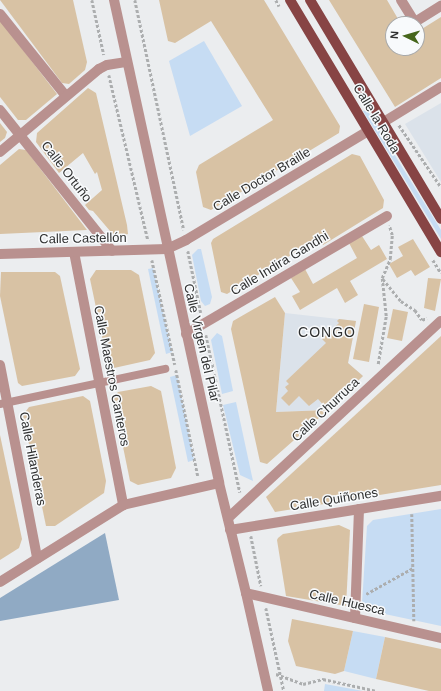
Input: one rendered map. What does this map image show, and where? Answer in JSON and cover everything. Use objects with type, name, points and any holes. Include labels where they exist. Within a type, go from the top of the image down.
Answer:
[{"type":"main road","name":"Calle la Roda","points":[[290,0],[441,252]]},
{"type":"main road","name":"Calle la Roda","points":[[310,0],[382,123],[441,219]]},
{"type":"street","name":"Calle Virgen del Pilar","points":[[114,0],[219,483],[268,691]]},
{"type":"street","points":[[401,0],[415,22],[441,6]]},
{"type":"street","points":[[0,14],[66,96]]},
{"type":"street","points":[[0,152],[99,69],[107,65],[127,62]]},
{"type":"street","points":[[382,123],[441,87]]},
{"type":"street","name":"Calle Ortuño","points":[[0,110],[112,251]]},
{"type":"street","name":"Calle Doctor Braille","points":[[167,249],[186,240],[368,131]]},
{"type":"street","name":"Calle Indira Gandhi","points":[[186,334],[387,216]]},
{"type":"street","name":"Calle Castellón","points":[[0,254],[167,249]]},
{"type":"street","name":"Calle Maestros Canteros","points":[[74,252],[122,505]]},
{"type":"street","name":"Calle Churruca","points":[[228,518],[375,382],[437,318]]},
{"type":"street","name":"Calle Hilanderas","points":[[0,364],[4,403],[37,558]]},
{"type":"street","points":[[4,403],[166,369]]},
{"type":"street","points":[[0,582],[122,505],[219,483]]},
{"type":"street","name":"Calle Quiñones","points":[[230,530],[441,496]]},
{"type":"street","points":[[355,618],[359,509]]},
{"type":"street","name":"Calle Huesca","points":[[246,593],[441,638]]},
{"type":"path","points":[[135,0],[242,505]]},
{"type":"path","points":[[375,382],[386,316],[382,278],[390,259],[392,235],[387,216]]},
{"type":"path","points":[[382,278],[401,301],[415,310],[422,320],[437,318]]},
{"type":"path","points":[[412,514],[414,621]]},
{"type":"path","points":[[248,527],[284,691]]},
{"type":"path","points":[[363,595],[413,568]]},
{"type":"path","points":[[263,668],[281,677],[303,684],[322,679],[377,691]]},
{"type":"shaded area","points":[[204,41],[242,106],[190,136],[169,61]]},
{"type":"shaded area","points":[[441,103],[441,182],[405,124]]},
{"type":"shaded area","points":[[367,110],[441,230],[441,239],[363,111]]},
{"type":"shaded area","points":[[198,249],[201,249],[212,297],[210,304],[205,306],[201,301],[192,255]]},
{"type":"shaded area","points":[[153,268],[172,352],[166,354],[148,269]]},
{"type":"shaded area","points":[[285,313],[356,321],[348,363],[363,376],[328,410],[276,412]]},
{"type":"shaded area","points":[[217,333],[222,336],[233,391],[222,394],[211,340]]},
{"type":"shaded area","points":[[177,375],[194,460],[188,462],[170,377]]},
{"type":"shaded area","points":[[236,402],[253,481],[240,475],[223,405]]},
{"type":"shaded area","points":[[441,509],[441,626],[366,610],[362,603],[367,526],[373,520]]},
{"type":"shaded area","points":[[105,533],[119,600],[0,621],[0,598]]},
{"type":"shaded area","points":[[353,631],[385,637],[376,679],[344,671]]},
{"type":"shaded area","points":[[325,684],[363,691],[324,691]]},
{"type":"building","points":[[0,0],[73,0],[87,62],[85,70],[69,84],[62,83]]},
{"type":"building","points":[[159,0],[264,0],[340,126],[339,133],[211,210],[203,207],[196,172],[199,165],[273,120],[211,21],[175,43],[168,41]]},
{"type":"building","points":[[329,0],[387,0],[396,16],[385,16],[385,56],[425,56],[425,27],[441,17],[441,78],[395,107]]},
{"type":"building","points":[[0,20],[57,94],[26,120],[18,120],[0,97]]},
{"type":"building","points":[[88,88],[96,93],[127,225],[128,234],[116,238],[93,211],[89,210],[85,205],[102,190],[97,172],[95,174],[83,153],[59,173],[36,142],[37,133]]},
{"type":"building","points":[[0,123],[7,132],[5,138],[0,142]]},
{"type":"building","points":[[19,149],[26,150],[87,230],[0,234],[0,165]]},
{"type":"building","points":[[352,154],[360,156],[384,200],[383,208],[323,245],[319,238],[227,294],[221,292],[211,243],[213,239]]},
{"type":"building","points":[[362,236],[371,250],[379,245],[387,259],[350,281],[358,295],[345,303],[337,288],[300,310],[292,296],[300,292],[291,278],[305,269],[313,284],[357,258],[349,243]]},
{"type":"building","points":[[413,239],[430,267],[415,276],[411,270],[397,278],[389,264],[403,256],[398,247]]},
{"type":"building","points":[[96,270],[131,270],[139,275],[155,353],[150,360],[114,368],[108,365],[90,279]]},
{"type":"building","points":[[1,272],[55,272],[60,276],[80,369],[75,376],[22,386],[18,383],[0,296]]},
{"type":"building","points":[[428,278],[441,279],[435,311],[424,308]]},
{"type":"building","points":[[275,297],[285,313],[276,412],[328,410],[267,464],[260,462],[231,329],[233,321]]},
{"type":"building","points":[[364,304],[379,307],[369,362],[353,359]]},
{"type":"building","points":[[393,309],[408,312],[402,341],[387,338]]},
{"type":"building","points":[[339,319],[356,321],[348,363],[363,376],[328,410],[318,399],[309,406],[299,396],[289,406],[281,398],[288,391],[285,387],[289,384],[286,381],[326,343],[322,339],[339,323],[337,321]]},
{"type":"building","points":[[441,336],[441,485],[275,512],[266,497]]},
{"type":"building","points":[[151,386],[161,391],[176,468],[171,478],[138,485],[130,481],[113,398],[118,392]]},
{"type":"building","points":[[83,396],[90,401],[106,481],[104,493],[55,526],[46,526],[23,415],[29,407]]},
{"type":"building","points":[[0,435],[22,539],[19,548],[0,560]]},
{"type":"building","points":[[339,525],[350,530],[346,606],[286,596],[277,540],[278,538],[283,534]]},
{"type":"building","points":[[292,619],[353,631],[344,671],[335,674],[296,666],[288,641]]},
{"type":"building","points":[[385,637],[441,649],[441,691],[429,691],[376,679]]},
{"type":"district","name":"CONGO","points":[[327,332]]}]
